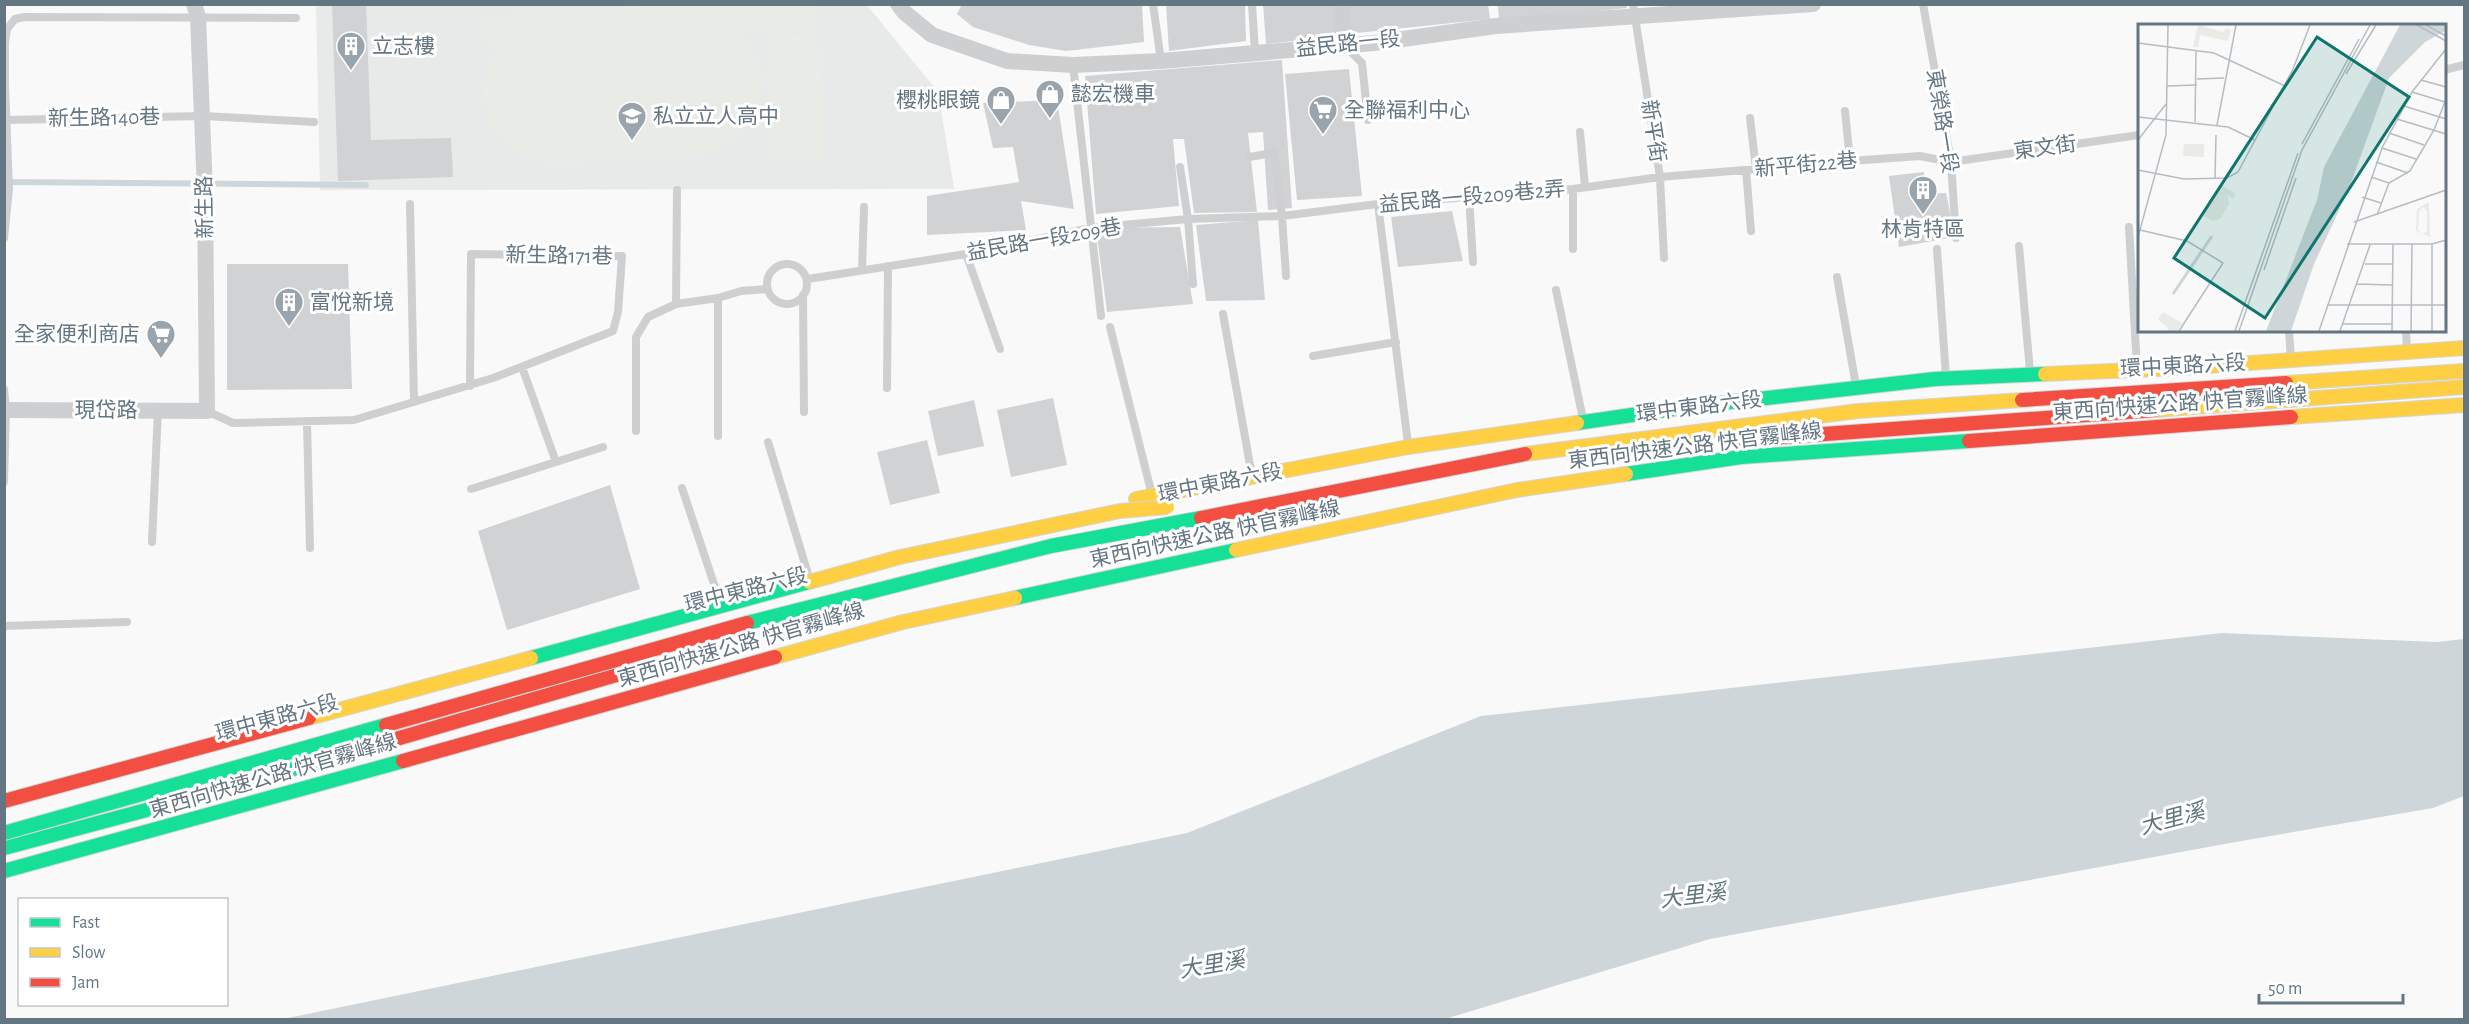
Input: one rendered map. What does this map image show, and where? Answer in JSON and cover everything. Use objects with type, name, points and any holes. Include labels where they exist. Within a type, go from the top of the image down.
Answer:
[{"type":"main road","name":"環中東路六段","points":[[4,791],[224,733],[718,596],[930,542],[1152,496],[1408,447],[1687,407],[1946,379],[2464,348]]},
{"type":"main road","name":"東西向快速公路 快官霧峰線","points":[[4,833],[760,619],[1051,546],[1511,456],[1858,411],[2464,371]]},
{"type":"main road","name":"環中東路六段","points":[[1640,453],[1745,439],[2464,387]]},
{"type":"main road","name":"東西向快速公路 快官霧峰線","points":[[4,871],[903,622],[1517,490],[1741,457],[2464,405]]},
{"type":"main road","name":"環中東路六段","points":[[710,648],[1054,558],[1512,471]]},
{"type":"main road","points":[[4,801],[900,557],[1120,511],[1181,506],[1229,513]]},
{"type":"main road","points":[[930,542],[943,586]]},
{"type":"main road","points":[[4,848],[214,792],[652,665]]},
{"type":"street","name":"益民路一段","points":[[898,4],[904,12],[932,35],[1007,61],[1072,65],[1161,61],[1344,45],[1634,10],[1813,4]]},
{"type":"street","points":[[1341,4],[1344,45]]},
{"type":"street","name":"新生路","points":[[196,11],[203,116],[207,411]]},
{"type":"street","name":"環中東路六段","points":[[2229,403],[2336,416],[2464,418]]},
{"type":"street","name":"現岱路","points":[[5,410],[207,411]]},
{"type":"lane","points":[[1153,4],[1161,61]]},
{"type":"lane","points":[[1252,4],[1255,53]]},
{"type":"lane","name":"東榮路一段","points":[[1923,4],[1951,162],[1956,238]]},
{"type":"lane","name":"新平街","points":[[1634,10],[1660,177],[1664,258]]},
{"type":"lane","points":[[4,238],[8,174],[4,85],[7,29],[15,19],[196,11],[296,18]]},
{"type":"lane","points":[[1344,45],[1362,63],[1368,120]]},
{"type":"lane","points":[[1072,65],[1101,316]]},
{"type":"lane","points":[[2445,70],[2464,65]]},
{"type":"lane","points":[[1845,111],[1850,161]]},
{"type":"lane","name":"新生路140巷","points":[[6,120],[203,116],[314,122]]},
{"type":"lane","points":[[1750,118],[1756,169]]},
{"type":"lane","points":[[1580,132],[1585,187]]},
{"type":"lane","name":"東文街","points":[[1951,162],[2138,135]]},
{"type":"lane","points":[[1249,157],[1274,153],[1282,216],[1286,276]]},
{"type":"lane","name":"新平街22巷","points":[[1660,177],[1920,156],[1951,162]]},
{"type":"lane","points":[[1180,167],[1188,219],[1193,284]]},
{"type":"lane","points":[[1746,170],[1751,231]]},
{"type":"lane","name":"益民路一段209巷2弄","points":[[1282,216],[1469,195],[1573,189],[1660,177]]},
{"type":"lane","points":[[1573,189],[1573,249]]},
{"type":"lane","points":[[676,304],[677,190]]},
{"type":"lane","points":[[1469,195],[1473,262]]},
{"type":"lane","points":[[410,204],[414,402]]},
{"type":"lane","points":[[1378,204],[1408,447]]},
{"type":"lane","points":[[862,270],[864,207]]},
{"type":"lane","name":"益民路一段209巷","points":[[808,279],[966,254],[1090,228],[1188,219],[1282,216]]},
{"type":"lane","points":[[2129,227],[2137,369]]},
{"type":"lane","points":[[2019,246],[2030,375]]},
{"type":"lane","points":[[1937,249],[1946,379]]},
{"type":"lane","name":"新生路171巷","points":[[207,411],[233,423],[354,420],[470,386],[522,367],[613,331],[618,312],[622,256],[471,254],[470,386]]},
{"type":"lane","points":[[966,254],[1000,349]]},
{"type":"lane","points":[[786,265],[802,271],[808,279],[808,286],[796,301],[780,304],[767,289],[766,281],[770,273],[786,265]]},
{"type":"lane","points":[[887,388],[888,266]]},
{"type":"lane","points":[[1837,277],[1856,388]]},
{"type":"lane","points":[[636,431],[636,337],[648,317],[676,304],[718,298],[741,291],[767,289]]},
{"type":"lane","points":[[1556,290],[1583,422]]},
{"type":"lane","points":[[803,295],[804,412]]},
{"type":"lane","points":[[718,298],[718,436]]},
{"type":"lane","points":[[1223,314],[1252,477]]},
{"type":"lane","points":[[1110,327],[1152,496]]},
{"type":"lane","points":[[2289,332],[2291,360]]},
{"type":"lane","points":[[2406,332],[2407,351]]},
{"type":"lane","points":[[1312,356],[1396,342]]},
{"type":"lane","points":[[522,367],[556,462]]},
{"type":"lane","points":[[4,389],[5,479]]},
{"type":"lane","points":[[152,542],[158,411]]},
{"type":"lane","points":[[307,421],[310,549]]},
{"type":"lane","points":[[768,442],[808,574]]},
{"type":"lane","points":[[471,489],[603,447]]},
{"type":"lane","points":[[682,488],[718,596]]},
{"type":"lane","points":[[4,626],[127,622]]},
{"type":"shaded area","points":[[680,4],[816,5],[818,32],[739,33],[759,65],[762,92],[751,118],[732,140],[721,148],[709,154],[550,165],[529,157],[511,146],[497,133],[488,117],[484,100],[485,81],[491,62],[503,42],[482,44],[479,15]]},
{"type":"shaded area","name":"私立立人高中","points":[[316,5],[867,5],[938,92],[954,189],[320,190]]},
{"type":"shaded area","points":[[818,35],[825,160],[771,161],[765,37]]},
{"type":"water","name":"大里溪","points":[[2222,633],[2437,642],[2464,639],[2464,796],[2433,808],[1710,939],[1445,1019],[283,1019],[1187,833],[1481,716]]},
{"type":"building","name":"立志樓","points":[[332,4],[366,4],[371,140],[451,138],[453,177],[338,181]]},
{"type":"building","points":[[962,4],[1142,4],[1144,42],[1066,51],[1029,45],[973,27],[957,14]]},
{"type":"building","points":[[1166,4],[1245,4],[1246,41],[1169,51]]},
{"type":"building","points":[[1263,4],[1335,4],[1339,36],[1266,44]]},
{"type":"building","points":[[1345,4],[1488,4],[1490,19],[1347,34]]},
{"type":"building","points":[[1498,4],[1626,4],[1627,8],[1499,21]]},
{"type":"building","points":[[1282,60],[1292,208],[1268,210],[1263,132],[1248,133],[1257,212],[1194,213],[1184,139],[1173,139],[1179,206],[1096,214],[1085,76]]},
{"type":"building","name":"全聯福利中心","points":[[1349,69],[1362,196],[1297,200],[1285,74]]},
{"type":"building","points":[[1057,100],[1074,209],[1021,201],[1026,230],[927,235],[927,196],[1019,182],[1013,147],[993,148],[983,103]]},
{"type":"building","name":"林肯特區","points":[[1924,172],[1925,194],[1946,193],[1955,237],[1899,247],[1889,176]]},
{"type":"building","points":[[1452,211],[1463,261],[1398,267],[1391,217]]},
{"type":"building","points":[[1258,220],[1265,300],[1206,301],[1196,225]]},
{"type":"building","points":[[1180,227],[1193,304],[1107,312],[1096,228]]},
{"type":"building","name":"富悅新境","points":[[227,264],[348,264],[352,389],[227,390]]},
{"type":"building","points":[[1053,398],[1067,465],[1011,477],[997,410]]},
{"type":"building","points":[[974,400],[984,446],[938,456],[928,411]]},
{"type":"building","points":[[927,440],[940,493],[890,505],[877,452]]},
{"type":"building","points":[[610,485],[640,589],[507,630],[478,531]]},
{"type":"waterway","points":[[4,182],[366,185]]},
{"type":"traffic: fast","points":[[1577,423],[1687,407],[1935,379],[2045,374]]},
{"type":"traffic: fast","points":[[1626,474],[1741,457],[1969,441]]},
{"type":"traffic: fast","points":[[747,623],[1051,546],[1201,518]]},
{"type":"traffic: fast","points":[[1015,598],[1236,550]]},
{"type":"traffic: fast","points":[[531,658],[809,582]]},
{"type":"traffic: fast","points":[[4,833],[386,725]]},
{"type":"traffic: fast","points":[[4,848],[214,792],[348,753]]},
{"type":"traffic: fast","points":[[4,871],[403,761]]},
{"type":"traffic: slow","points":[[2045,374],[2179,368],[2464,348]]},
{"type":"traffic: slow","points":[[2286,383],[2464,371]]},
{"type":"traffic: slow","points":[[2155,410],[2464,387]]},
{"type":"traffic: slow","points":[[1525,454],[1858,411],[2022,400]]},
{"type":"traffic: slow","points":[[2291,417],[2464,405]]},
{"type":"traffic: slow","points":[[1136,499],[1408,447],[1577,423]]},
{"type":"traffic: slow","points":[[1236,550],[1517,490],[1626,474]]},
{"type":"traffic: slow","points":[[809,582],[900,557],[1120,511],[1167,507]]},
{"type":"traffic: slow","points":[[775,657],[903,622],[1015,598]]},
{"type":"traffic: slow","points":[[309,718],[531,658]]},
{"type":"traffic: jam","points":[[2022,400],[2286,383]]},
{"type":"traffic: jam","points":[[1742,440],[2155,410]]},
{"type":"traffic: jam","points":[[1969,441],[2291,417]]},
{"type":"traffic: jam","points":[[1201,518],[1525,454]]},
{"type":"traffic: jam","points":[[386,725],[747,623]]},
{"type":"traffic: jam","points":[[403,761],[775,657]]},
{"type":"traffic: jam","points":[[348,753],[637,669]]},
{"type":"traffic: jam","points":[[4,801],[309,718]]},
{"type":"place","name":"立志樓","points":[[351,72]]},
{"type":"place","name":"懿宏機車","points":[[1050,120]]},
{"type":"place","name":"櫻桃眼鏡","points":[[1001,126]]},
{"type":"place","name":"全聯福利中心","points":[[1323,136]]},
{"type":"place","name":"私立立人高中","points":[[632,142]]},
{"type":"place","name":"林肯特區","points":[[1923,216]]},
{"type":"place","name":"富悅新境","points":[[289,328]]},
{"type":"place","name":"全家便利商店","points":[[161,360]]}]
